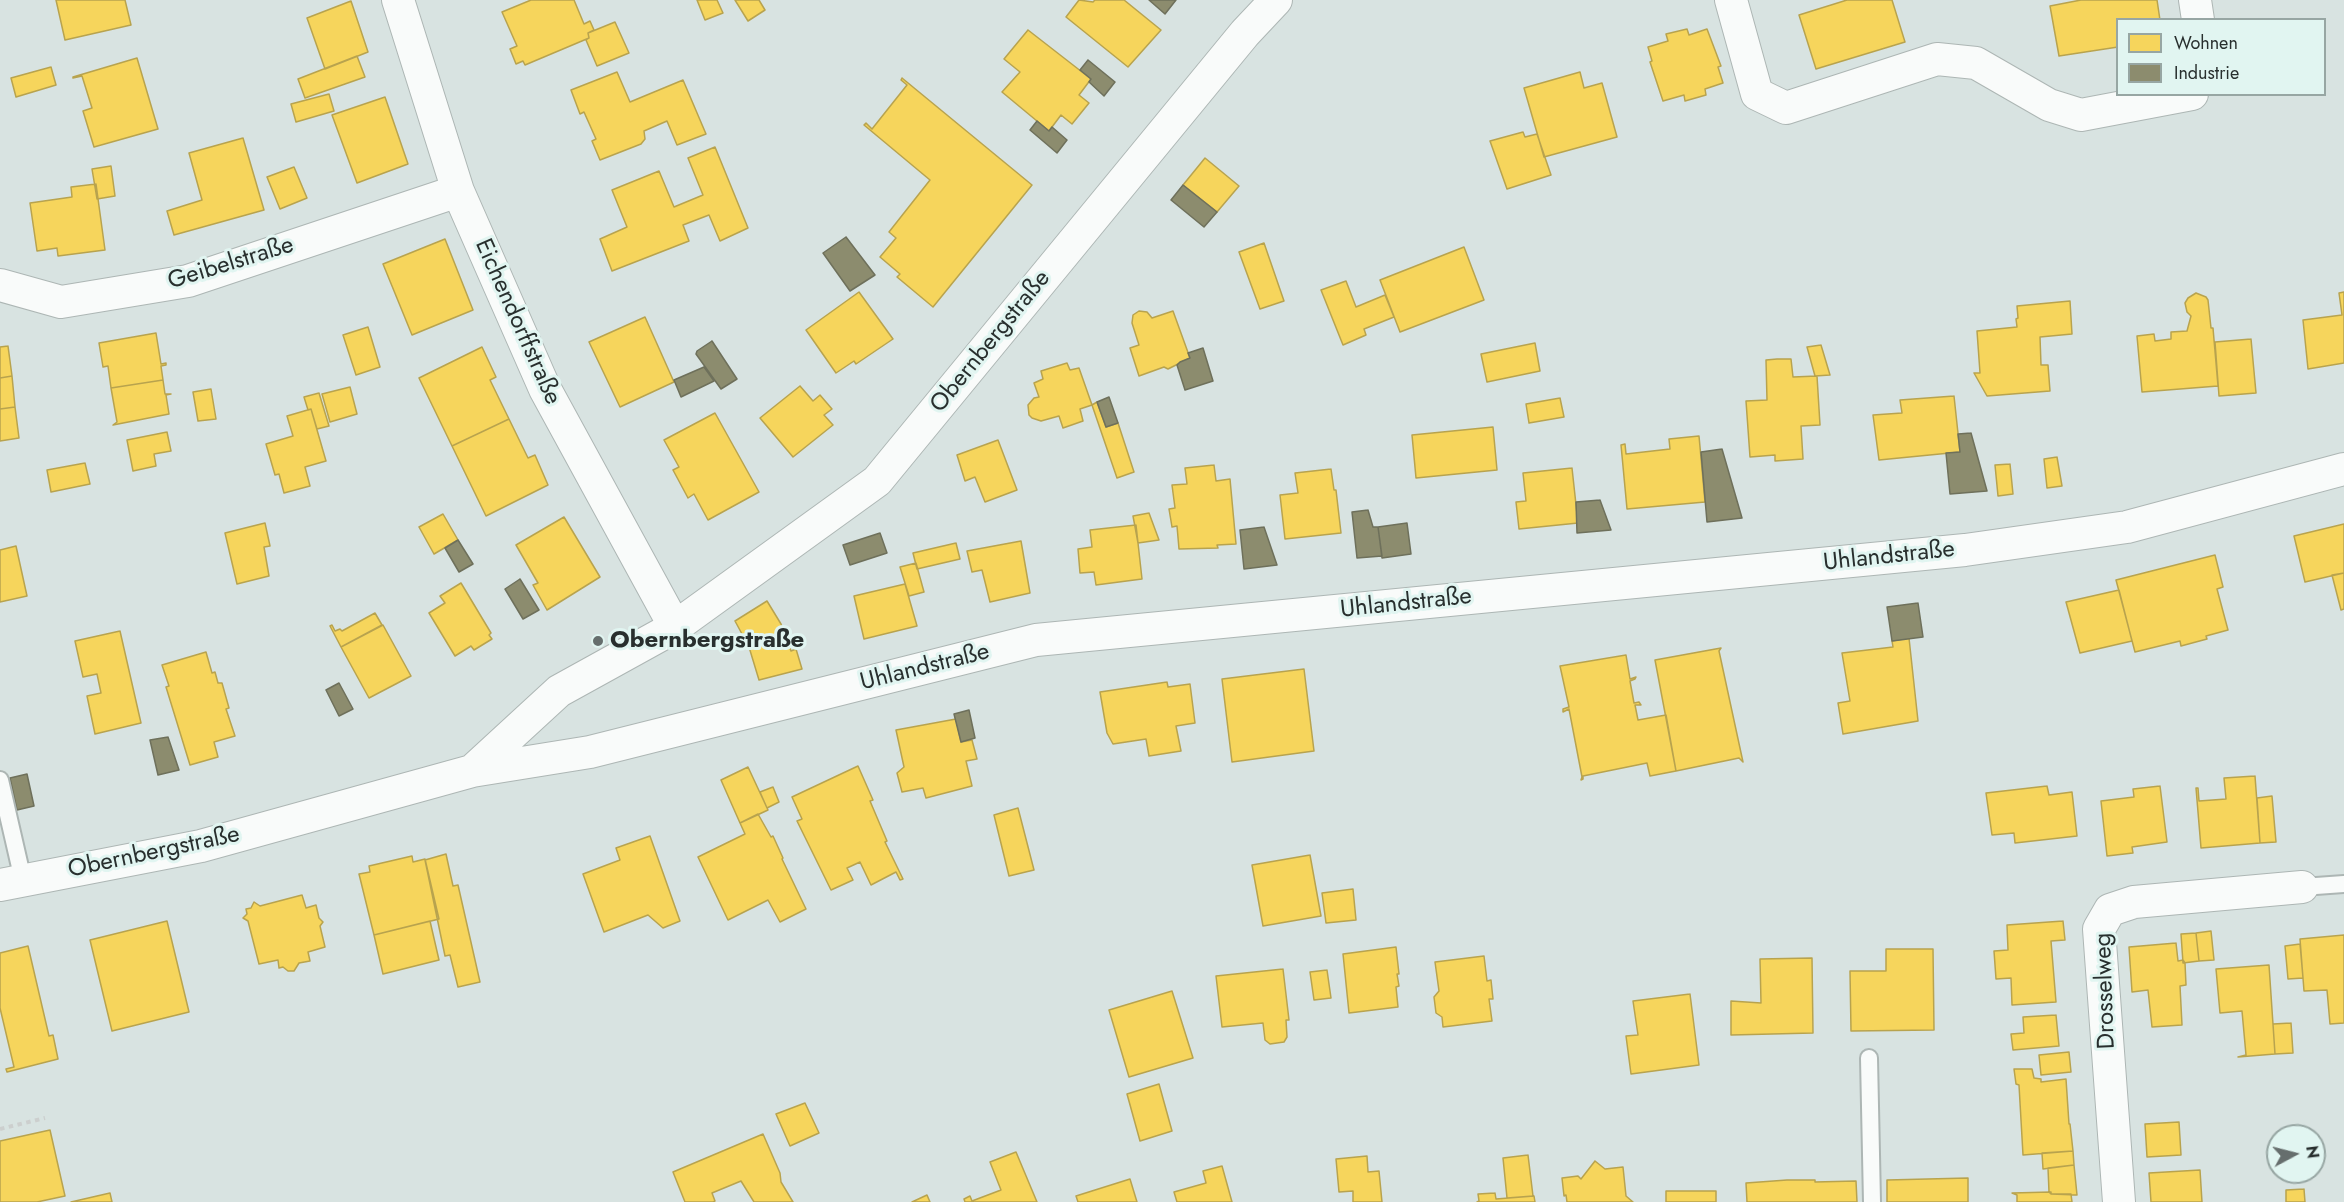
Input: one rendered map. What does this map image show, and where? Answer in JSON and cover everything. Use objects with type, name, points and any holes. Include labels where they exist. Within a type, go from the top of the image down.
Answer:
[{"type":"street","name":"Eichendorffstraße","points":[[398,0],[458,191],[544,388],[675,627]]},
{"type":"street","name":"Obernbergstraße","points":[[12,883],[201,846],[472,771],[558,691],[675,627],[877,481],[1245,33],[1276,0]]},
{"type":"street","points":[[1731,0],[1758,94],[1786,108],[1937,59],[1976,63],[2049,105],[2081,115],[2181,96]]},
{"type":"street","points":[[2195,0],[2198,18]]},
{"type":"street","name":"Geibelstraße","points":[[0,285],[61,302],[188,281],[458,191]]},
{"type":"street","name":"Uhlandstraße","points":[[472,771],[590,752],[1036,640],[1965,550],[2127,526],[2344,469]]},
{"type":"street","name":"Drosselweg","points":[[2119,1202],[2098,929],[2110,910],[2134,902],[2302,887]]},
{"type":"lane","points":[[0,780],[12,883]]},
{"type":"lane","name":"Drosselweg","points":[[2302,887],[2344,884]]},
{"type":"lane","points":[[1869,1058],[1872,1202]]},
{"type":"path","points":[[0,1129],[45,1118]]},
{"type":"building: Wohnen","points":[[56,0],[125,0],[131,25],[65,40]]},
{"type":"building: Wohnen","points":[[531,0],[574,0],[584,24],[590,21],[594,30],[588,33],[589,38],[525,65],[523,61],[516,64],[510,49],[517,46],[502,12]]},
{"type":"building: Wohnen","points":[[697,0],[717,0],[723,13],[705,20]]},
{"type":"building: Wohnen","points":[[735,0],[759,0],[765,10],[748,21]]},
{"type":"building: Wohnen","points":[[1079,0],[1093,2],[1095,0],[1124,0],[1161,30],[1128,67],[1066,17]]},
{"type":"building: Wohnen","points":[[1847,0],[1892,0],[1905,42],[1816,69],[1799,15]]},
{"type":"building: Wohnen","points":[[2081,0],[2157,0],[2160,18],[2116,18],[2116,47],[2059,56],[2050,6]]},
{"type":"building: Wohnen","points":[[351,1],[368,52],[325,69],[307,18]]},
{"type":"building: Wohnen","points":[[615,22],[629,53],[597,66],[586,40],[589,38],[588,33]]},
{"type":"building: Wohnen","points":[[1687,29],[1689,35],[1707,29],[1721,66],[1718,67],[1723,83],[1705,89],[1706,95],[1685,101],[1684,95],[1663,101],[1650,62],[1652,61],[1648,47],[1668,41],[1666,34]]},
{"type":"building: Wohnen","points":[[1028,30],[1091,79],[1079,95],[1089,103],[1072,124],[1061,115],[1049,131],[1002,92],[1020,72],[1004,59]]},
{"type":"building: Wohnen","points":[[357,56],[365,77],[305,98],[298,79]]},
{"type":"building: Wohnen","points":[[137,58],[158,129],[94,147],[83,111],[92,108],[82,76],[73,77]]},
{"type":"building: Wohnen","points":[[51,67],[56,85],[16,97],[11,78]]},
{"type":"building: Wohnen","points":[[617,72],[630,102],[683,80],[706,134],[677,145],[667,121],[644,131],[645,139],[641,144],[600,160],[592,141],[596,139],[584,112],[580,114],[571,90]]},
{"type":"building: Wohnen","points":[[1580,72],[1584,88],[1602,83],[1617,137],[1544,157],[1524,88]]},
{"type":"building: Wohnen","points":[[902,78],[1032,185],[933,307],[897,277],[900,274],[880,257],[896,238],[889,232],[930,180],[864,125],[866,123],[872,129],[907,85],[901,80]]},
{"type":"building: Wohnen","points":[[329,94],[334,111],[296,122],[291,104]]},
{"type":"building: Wohnen","points":[[385,97],[408,164],[357,183],[332,115]]},
{"type":"building: Wohnen","points":[[1523,132],[1525,137],[1537,134],[1551,175],[1507,189],[1490,141]]},
{"type":"building: Wohnen","points":[[243,138],[264,210],[174,235],[167,211],[202,200],[189,153]]},
{"type":"building: Wohnen","points":[[715,147],[748,228],[720,241],[709,215],[683,225],[689,241],[612,271],[600,239],[627,227],[612,190],[659,171],[674,207],[703,195],[688,158]]},
{"type":"building: Wohnen","points":[[1205,158],[1239,186],[1217,212],[1183,185]]},
{"type":"building: Wohnen","points":[[111,166],[115,196],[97,199],[92,169]]},
{"type":"building: Wohnen","points":[[294,167],[307,198],[280,209],[267,177]]},
{"type":"building: Wohnen","points":[[96,184],[105,250],[58,256],[57,248],[37,251],[30,203],[72,197],[71,187]]},
{"type":"building: Wohnen","points":[[445,239],[473,310],[412,335],[383,264]]},
{"type":"building: Wohnen","points":[[1264,243],[1284,301],[1260,309],[1239,252]]},
{"type":"building: Wohnen","points":[[1464,247],[1484,300],[1400,332],[1380,280]]},
{"type":"building: Wohnen","points":[[1346,281],[1356,307],[1385,295],[1394,317],[1364,329],[1366,335],[1343,345],[1321,290]]},
{"type":"building: Wohnen","points":[[859,292],[893,339],[856,364],[854,361],[836,373],[806,330]]},
{"type":"building: Wohnen","points":[[2344,292],[2344,363],[2308,369],[2303,320],[2342,315],[2339,293]]},
{"type":"building: Wohnen","points":[[2196,293],[2208,300],[2218,386],[2142,392],[2137,336],[2154,334],[2155,341],[2171,339],[2171,332],[2187,331],[2191,316],[2187,312],[2185,303]]},
{"type":"building: Wohnen","points":[[2070,301],[2072,334],[2040,337],[2041,365],[2048,365],[2050,391],[1987,396],[1974,373],[1980,373],[1977,331],[2017,327],[2017,306]]},
{"type":"building: Wohnen","points":[[1139,311],[1147,312],[1152,318],[1173,311],[1190,358],[1168,369],[1164,367],[1139,376],[1130,348],[1139,345],[1132,323],[1133,315]]},
{"type":"building: Wohnen","points":[[645,317],[674,382],[620,407],[589,342]]},
{"type":"building: Wohnen","points":[[368,327],[380,367],[356,375],[343,335]]},
{"type":"building: Wohnen","points":[[156,333],[161,364],[166,363],[161,366],[163,380],[111,388],[108,366],[103,367],[99,343]]},
{"type":"building: Wohnen","points":[[2251,339],[2256,393],[2219,396],[2215,342]]},
{"type":"building: Wohnen","points":[[1535,343],[1540,371],[1487,382],[1481,354]]},
{"type":"building: Wohnen","points":[[1821,345],[1830,375],[1815,376],[1807,347]]},
{"type":"building: Wohnen","points":[[8,346],[12,376],[0,378],[0,347]]},
{"type":"building: Wohnen","points":[[482,347],[496,377],[490,380],[509,419],[452,446],[419,378]]},
{"type":"building: Wohnen","points":[[1791,359],[1793,377],[1817,376],[1820,425],[1801,426],[1803,459],[1775,461],[1775,455],[1750,457],[1746,401],[1767,400],[1766,360]]},
{"type":"building: Wohnen","points":[[1067,363],[1070,370],[1079,368],[1092,405],[1080,409],[1083,421],[1063,428],[1059,416],[1041,421],[1032,418],[1029,415],[1028,405],[1034,398],[1039,397],[1034,383],[1043,379],[1041,371]]},
{"type":"building: Wohnen","points":[[12,376],[15,407],[0,409],[0,378]]},
{"type":"building: Wohnen","points":[[163,380],[165,394],[171,394],[166,395],[169,414],[113,425],[117,422],[111,388]]},
{"type":"building: Wohnen","points":[[800,386],[813,401],[820,395],[832,409],[824,415],[833,425],[793,457],[760,418]]},
{"type":"building: Wohnen","points":[[350,387],[357,414],[330,422],[322,394]]},
{"type":"building: Wohnen","points":[[211,389],[216,419],[198,421],[193,392]]},
{"type":"building: Wohnen","points":[[319,393],[329,426],[317,429],[311,409],[308,410],[304,397]]},
{"type":"building: Wohnen","points":[[1954,396],[1960,452],[1879,460],[1873,415],[1902,413],[1900,400]]},
{"type":"building: Wohnen","points":[[1560,398],[1564,417],[1529,423],[1526,404]]},
{"type":"building: Wohnen","points":[[1097,402],[1106,427],[1118,423],[1134,472],[1117,478],[1092,405]]},
{"type":"building: Wohnen","points":[[15,407],[19,438],[0,441],[0,409]]},
{"type":"building: Wohnen","points":[[311,409],[326,461],[305,467],[310,486],[284,493],[279,474],[275,475],[266,444],[293,436],[287,416]]},
{"type":"building: Wohnen","points":[[715,413],[759,492],[708,520],[694,494],[688,498],[673,470],[679,467],[664,440]]},
{"type":"building: Wohnen","points":[[509,419],[528,458],[535,455],[548,485],[486,516],[452,446]]},
{"type":"building: Wohnen","points":[[1493,427],[1497,470],[1416,478],[1412,435]]},
{"type":"building: Wohnen","points":[[167,432],[171,451],[154,454],[156,466],[133,471],[127,440]]},
{"type":"building: Wohnen","points":[[1699,436],[1705,502],[1627,509],[1621,445],[1625,444],[1626,454],[1670,449],[1669,439]]},
{"type":"building: Wohnen","points":[[998,440],[1017,490],[985,502],[975,477],[965,481],[957,455]]},
{"type":"building: Wohnen","points":[[2057,457],[2062,486],[2047,488],[2044,459]]},
{"type":"building: Wohnen","points":[[85,463],[90,484],[51,492],[47,470]]},
{"type":"building: Wohnen","points":[[2010,464],[2013,494],[1998,496],[1995,465]]},
{"type":"building: Wohnen","points":[[1214,465],[1216,481],[1230,479],[1236,544],[1217,545],[1218,548],[1179,549],[1177,526],[1172,527],[1169,509],[1175,508],[1172,485],[1187,484],[1185,468]]},
{"type":"building: Wohnen","points":[[1572,468],[1578,523],[1519,529],[1516,502],[1526,501],[1523,473]]},
{"type":"building: Wohnen","points":[[1331,469],[1341,533],[1285,539],[1280,495],[1298,493],[1295,473]]},
{"type":"building: Wohnen","points":[[1149,513],[1159,540],[1138,543],[1133,516]]},
{"type":"building: Wohnen","points":[[443,514],[458,540],[434,554],[419,527]]},
{"type":"building: Wohnen","points":[[564,517],[600,577],[547,610],[533,585],[538,583],[516,545]]},
{"type":"building: Wohnen","points":[[265,523],[270,546],[264,547],[269,576],[237,584],[225,533]]},
{"type":"building: Wohnen","points":[[2344,524],[2344,573],[2305,582],[2294,536]]},
{"type":"building: Wohnen","points":[[1136,525],[1142,579],[1096,585],[1094,572],[1080,573],[1078,549],[1092,547],[1090,530]]},
{"type":"building: Wohnen","points":[[1021,541],[1030,593],[990,602],[982,570],[972,572],[967,551]]},
{"type":"building: Wohnen","points":[[956,543],[960,559],[917,569],[913,553]]},
{"type":"building: Wohnen","points":[[16,546],[27,596],[0,602],[0,550]]},
{"type":"building: Wohnen","points":[[2215,555],[2223,587],[2217,589],[2228,630],[2181,646],[2180,641],[2135,652],[2116,580]]},
{"type":"building: Wohnen","points":[[916,563],[924,592],[909,596],[900,567]]},
{"type":"building: Wohnen","points":[[2344,573],[2344,609],[2341,610],[2332,575]]},
{"type":"building: Wohnen","points":[[461,583],[491,633],[489,635],[492,639],[474,650],[471,646],[455,656],[429,613],[445,603],[440,596]]},
{"type":"building: Wohnen","points":[[905,584],[917,626],[864,639],[854,596]]},
{"type":"building: Wohnen","points":[[2119,590],[2132,641],[2080,653],[2066,602]]},
{"type":"building: Wohnen","points":[[767,601],[781,624],[791,651],[796,649],[802,669],[759,680],[749,647],[735,621]]},
{"type":"building: Wohnen","points":[[375,613],[382,625],[341,647],[330,626],[332,625],[335,631],[340,629],[342,631]]},
{"type":"building: Wohnen","points":[[383,625],[411,676],[369,698],[341,647]]},
{"type":"building: Wohnen","points":[[120,631],[141,723],[95,734],[87,696],[101,693],[97,674],[83,677],[75,641]]},
{"type":"building: Wohnen","points":[[1909,638],[1918,721],[1843,734],[1838,703],[1850,701],[1842,653],[1893,647],[1892,641]]},
{"type":"building: Wohnen","points":[[1721,648],[1719,651],[1743,762],[1739,758],[1676,771],[1655,660]]},
{"type":"building: Wohnen","points":[[206,652],[212,673],[215,672],[218,683],[222,683],[229,708],[226,709],[235,736],[214,742],[218,757],[190,765],[166,687],[169,686],[162,665]]},
{"type":"building: Wohnen","points":[[1626,655],[1630,679],[1636,677],[1630,681],[1634,703],[1639,702],[1641,705],[1635,705],[1638,720],[1666,715],[1676,771],[1650,776],[1647,763],[1583,776],[1581,780],[1569,709],[1563,712],[1563,709],[1569,707],[1560,666]]},
{"type":"building: Wohnen","points":[[1304,669],[1314,751],[1232,762],[1222,679]]},
{"type":"building: Wohnen","points":[[1167,682],[1168,687],[1190,684],[1195,723],[1176,726],[1181,751],[1149,756],[1146,739],[1113,744],[1107,733],[1100,692]]},
{"type":"building: Wohnen","points":[[956,719],[961,742],[972,740],[977,759],[966,761],[972,786],[926,798],[923,788],[902,792],[897,773],[904,767],[896,730]]},
{"type":"building: Wohnen","points":[[858,766],[873,800],[870,801],[887,841],[885,842],[903,879],[900,880],[896,872],[871,885],[860,862],[847,868],[853,880],[831,890],[797,821],[802,819],[792,797]]},
{"type":"building: Wohnen","points":[[748,767],[768,810],[740,823],[721,780]]},
{"type":"building: Wohnen","points":[[2255,776],[2260,843],[2201,848],[2196,788],[2198,788],[2199,801],[2226,799],[2224,778]]},
{"type":"building: Wohnen","points":[[2047,786],[2049,795],[2072,792],[2077,836],[2015,843],[2014,833],[1992,835],[1986,793]]},
{"type":"building: Wohnen","points":[[2160,786],[2167,842],[2132,847],[2133,853],[2107,856],[2101,801],[2134,797],[2133,789]]},
{"type":"building: Wohnen","points":[[773,787],[779,802],[767,808],[760,792]]},
{"type":"building: Wohnen","points":[[2272,796],[2276,842],[2260,843],[2257,798]]},
{"type":"building: Wohnen","points":[[1018,808],[1034,870],[1009,876],[994,815]]},
{"type":"building: Wohnen","points":[[758,814],[771,837],[773,836],[806,909],[780,922],[768,900],[728,920],[698,857],[745,834],[740,823]]},
{"type":"building: Wohnen","points":[[650,836],[680,921],[663,928],[648,915],[604,932],[583,874],[620,860],[616,848]]},
{"type":"building: Wohnen","points":[[446,854],[453,886],[458,885],[480,982],[458,987],[450,955],[445,956],[425,860]]},
{"type":"building: Wohnen","points":[[1310,855],[1321,916],[1263,926],[1252,865]]},
{"type":"building: Wohnen","points":[[412,856],[413,862],[425,859],[439,919],[374,935],[359,874],[370,872],[369,866]]},
{"type":"building: Wohnen","points":[[1353,889],[1356,920],[1326,923],[1322,893]]},
{"type":"building: Wohnen","points":[[302,895],[306,908],[316,905],[319,918],[323,922],[320,926],[325,947],[308,952],[310,961],[299,963],[294,971],[279,968],[278,960],[259,964],[248,921],[243,918],[247,914],[246,909],[251,908],[254,902],[260,906]]},
{"type":"building: Wohnen","points":[[167,921],[189,1012],[112,1031],[90,940]]},
{"type":"building: Wohnen","points":[[430,921],[439,960],[383,974],[374,935]]},
{"type":"building: Wohnen","points":[[2063,921],[2065,940],[2051,941],[2056,1002],[2012,1005],[2011,978],[1996,979],[1994,951],[2008,950],[2007,925]]},
{"type":"building: Wohnen","points":[[2211,931],[2214,960],[2199,961],[2196,933]]},
{"type":"building: Wohnen","points":[[2196,933],[2199,961],[2183,963],[2181,934]]},
{"type":"building: Wohnen","points":[[2344,935],[2344,1023],[2330,1024],[2327,990],[2304,991],[2300,939]]},
{"type":"building: Wohnen","points":[[2176,943],[2178,961],[2183,960],[2185,963],[2186,985],[2180,986],[2182,1025],[2152,1027],[2148,990],[2132,992],[2129,947]]},
{"type":"building: Wohnen","points":[[2300,944],[2303,978],[2288,979],[2285,946]]},
{"type":"building: Wohnen","points":[[28,946],[49,1036],[53,1035],[58,1059],[7,1072],[6,1069],[14,1067],[0,1008],[0,953]]},
{"type":"building: Wohnen","points":[[1396,947],[1399,974],[1397,974],[1399,986],[1396,987],[1398,1007],[1349,1013],[1343,954]]},
{"type":"building: Wohnen","points":[[1886,949],[1933,949],[1934,1030],[1851,1031],[1850,971],[1886,971]]},
{"type":"building: Wohnen","points":[[1484,956],[1487,981],[1491,980],[1493,999],[1489,999],[1492,1021],[1443,1027],[1442,1017],[1436,1013],[1434,997],[1439,991],[1435,962]]},
{"type":"building: Wohnen","points":[[1812,958],[1813,1033],[1731,1035],[1731,1001],[1761,1003],[1760,959]]},
{"type":"building: Wohnen","points":[[2269,965],[2275,1054],[2238,1057],[2246,1055],[2242,1011],[2220,1013],[2216,969]]},
{"type":"building: Wohnen","points":[[1283,969],[1289,1020],[1286,1020],[1287,1037],[1284,1042],[1270,1044],[1265,1040],[1263,1023],[1222,1027],[1216,976]]},
{"type":"building: Wohnen","points":[[1327,970],[1331,998],[1314,1000],[1310,972]]},
{"type":"building: Wohnen","points":[[1172,991],[1193,1058],[1129,1077],[1109,1010]]},
{"type":"building: Wohnen","points":[[1690,994],[1699,1065],[1631,1074],[1626,1036],[1638,1035],[1633,1001]]},
{"type":"building: Wohnen","points":[[2056,1015],[2059,1046],[2013,1050],[2011,1034],[2024,1033],[2023,1017]]},
{"type":"building: Wohnen","points":[[2291,1023],[2293,1053],[2275,1054],[2273,1024]]},
{"type":"building: Wohnen","points":[[2069,1052],[2071,1072],[2041,1075],[2039,1055]]},
{"type":"building: Wohnen","points":[[2014,1069],[2032,1069],[2034,1078],[2041,1079],[2041,1082],[2066,1079],[2073,1151],[2023,1155],[2019,1085],[2016,1084]]},
{"type":"building: Wohnen","points":[[1159,1084],[1172,1131],[1140,1141],[1127,1094]]},
{"type":"building: Wohnen","points":[[805,1103],[819,1133],[790,1146],[776,1114]]},
{"type":"building: Wohnen","points":[[2179,1122],[2181,1155],[2147,1157],[2145,1124]]},
{"type":"building: Wohnen","points":[[50,1130],[65,1196],[37,1202],[0,1202],[0,1141]]},
{"type":"building: Wohnen","points":[[763,1134],[780,1173],[781,1182],[793,1202],[754,1202],[741,1181],[712,1193],[715,1201],[713,1202],[685,1202],[673,1172]]},
{"type":"building: Wohnen","points":[[2073,1151],[2074,1165],[2043,1169],[2042,1153]]},
{"type":"building: Wohnen","points":[[1016,1152],[1037,1202],[965,1202],[964,1199],[970,1196],[972,1201],[1001,1190],[990,1162]]},
{"type":"building: Wohnen","points":[[1528,1155],[1533,1196],[1507,1198],[1503,1158]]},
{"type":"building: Wohnen","points":[[1367,1156],[1368,1172],[1379,1171],[1382,1202],[1353,1202],[1353,1191],[1339,1192],[1336,1159]]},
{"type":"building: Wohnen","points":[[1595,1161],[1605,1169],[1623,1167],[1626,1196],[1633,1202],[1567,1202],[1562,1178],[1578,1176],[1581,1179]]},
{"type":"building: Wohnen","points":[[2074,1165],[2077,1195],[2051,1194],[2048,1168]]},
{"type":"building: Wohnen","points":[[1222,1166],[1232,1202],[1177,1202],[1174,1192],[1206,1183],[1203,1171]]},
{"type":"building: Wohnen","points":[[2200,1170],[2202,1202],[2151,1202],[2149,1173]]},
{"type":"building: Wohnen","points":[[1968,1178],[1968,1202],[1887,1202],[1887,1180]]},
{"type":"building: Wohnen","points":[[1130,1179],[1137,1202],[1078,1202],[1076,1196]]},
{"type":"building: Wohnen","points":[[1787,1180],[1856,1181],[1857,1202],[1747,1202],[1746,1183]]},
{"type":"building: Wohnen","points":[[2304,1189],[2305,1202],[2286,1202],[2286,1190]]},
{"type":"building: Wohnen","points":[[1666,1191],[1716,1191],[1716,1202],[1666,1202]]},
{"type":"building: Wohnen","points":[[2051,1192],[2051,1194],[2071,1194],[2072,1202],[2017,1202],[2017,1195],[2012,1193]]},
{"type":"building: Wohnen","points":[[110,1193],[112,1202],[71,1202]]},
{"type":"building: Wohnen","points":[[1495,1193],[1496,1199],[1534,1196],[1535,1202],[1477,1202],[1479,1201],[1478,1194]]},
{"type":"building: Wohnen","points":[[927,1195],[930,1202],[912,1202]]},
{"type":"building: Industrie","points":[[1149,0],[1176,0],[1165,14]]},
{"type":"building: Industrie","points":[[1088,60],[1115,82],[1104,96],[1089,82],[1091,79],[1080,70]]},
{"type":"building: Industrie","points":[[1037,121],[1049,131],[1052,127],[1067,140],[1057,153],[1030,130]]},
{"type":"building: Industrie","points":[[1183,185],[1217,212],[1204,227],[1171,200]]},
{"type":"building: Industrie","points":[[846,237],[875,275],[850,291],[823,253]]},
{"type":"building: Industrie","points":[[712,341],[737,379],[721,389],[696,354]]},
{"type":"building: Industrie","points":[[1203,348],[1213,381],[1185,390],[1177,365],[1190,358],[1188,353]]},
{"type":"building: Industrie","points":[[704,367],[714,381],[681,397],[674,380]]},
{"type":"building: Industrie","points":[[1109,397],[1118,423],[1106,427],[1097,402]]},
{"type":"building: Industrie","points":[[1971,433],[1987,491],[1950,494],[1946,453],[1960,452],[1958,434]]},
{"type":"building: Industrie","points":[[1722,449],[1742,518],[1707,522],[1701,452]]},
{"type":"building: Industrie","points":[[1600,500],[1611,530],[1577,533],[1576,502]]},
{"type":"building: Industrie","points":[[1368,510],[1373,527],[1378,527],[1382,556],[1357,558],[1352,512]]},
{"type":"building: Industrie","points":[[1407,523],[1411,554],[1382,558],[1378,527]]},
{"type":"building: Industrie","points":[[1264,527],[1277,565],[1244,569],[1240,530]]},
{"type":"building: Industrie","points":[[880,533],[887,553],[850,565],[843,545]]},
{"type":"building: Industrie","points":[[458,540],[473,564],[459,572],[445,548]]},
{"type":"building: Industrie","points":[[520,579],[539,610],[523,619],[505,589]]},
{"type":"building: Industrie","points":[[1918,603],[1923,637],[1892,641],[1887,607]]},
{"type":"building: Industrie","points":[[339,683],[353,709],[339,716],[326,690]]},
{"type":"building: Industrie","points":[[969,710],[975,738],[961,742],[954,714]]},
{"type":"building: Industrie","points":[[168,737],[179,770],[158,775],[150,740]]},
{"type":"building: Industrie","points":[[27,774],[34,806],[17,810],[10,778]]},
{"type":"place","name":"Obernbergstraße","points":[[598,641]]}]
